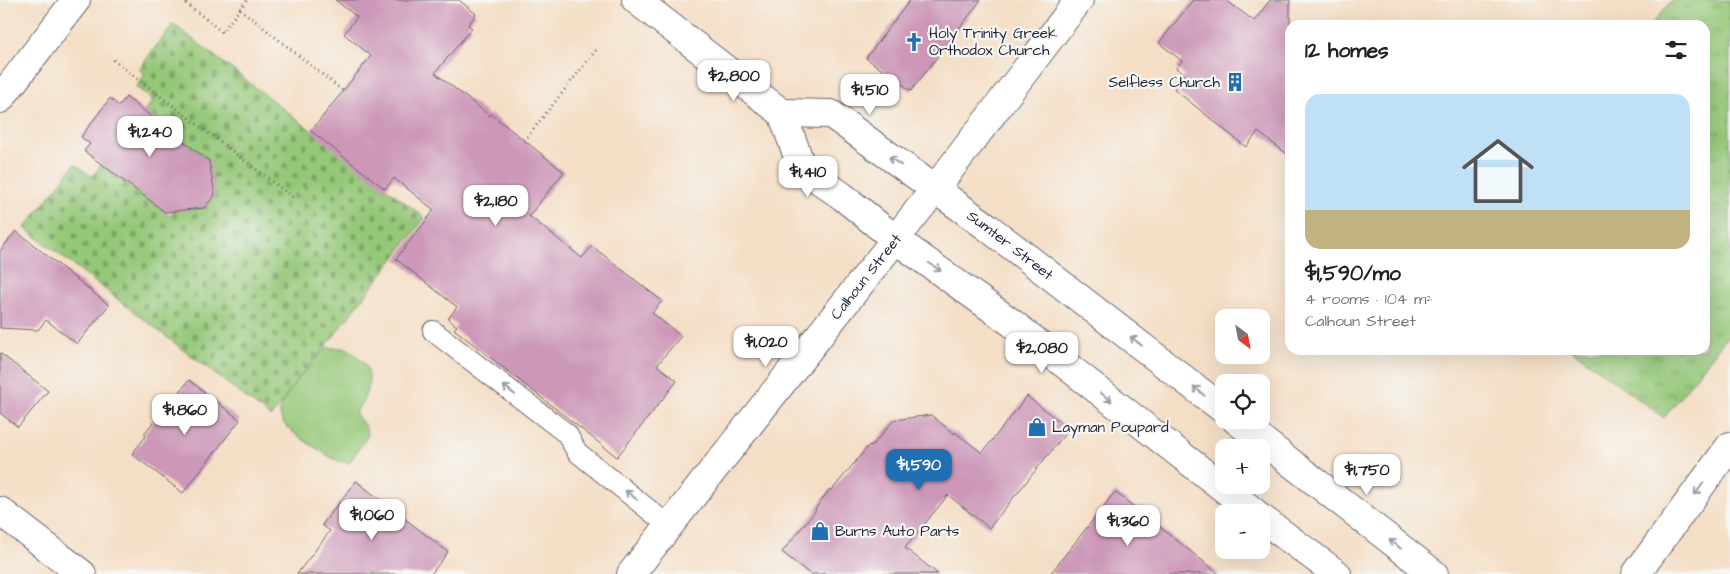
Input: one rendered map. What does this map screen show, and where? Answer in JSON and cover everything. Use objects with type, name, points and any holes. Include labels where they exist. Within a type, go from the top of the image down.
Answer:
[{"type":"main road","points":[[0,100],[76,0]]},
{"type":"main road","points":[[636,0],[782,113],[802,168],[842,196],[895,239],[1012,323],[1244,504]]},
{"type":"main road","name":"Calhoun Street","points":[[631,574],[935,189],[1080,0]]},
{"type":"main road","name":"Sumter Street","points":[[782,113],[831,114],[986,226],[1215,403]]},
{"type":"main road","points":[[1248,429],[1434,574]]},
{"type":"main road","points":[[1636,574],[1730,446]]},
{"type":"main road","points":[[0,510],[82,574]]},
{"type":"main road","points":[[1270,525],[1337,574]]},
{"type":"lane","points":[[433,331],[568,434],[577,452],[669,526]]},
{"type":"path","points":[[182,0],[222,32],[247,0]]},
{"type":"path","points":[[240,9],[343,91]]},
{"type":"path","points":[[524,141],[596,50]]},
{"type":"path","points":[[113,60],[295,199]]},
{"type":"green space","points":[[1672,0],[1730,0],[1730,333],[1664,418],[1579,355],[1710,355],[1710,20],[1655,20]]},
{"type":"green space","points":[[173,24],[425,218],[271,417],[25,228],[75,164],[92,177],[102,164],[170,216],[180,204],[187,210],[204,208],[215,196],[212,177],[205,172],[212,163],[145,111],[153,100],[136,87],[145,74],[139,69]]},
{"type":"green space","points":[[327,348],[347,348],[362,361],[368,371],[369,384],[362,402],[355,413],[365,426],[368,435],[349,463],[333,458],[308,443],[283,422],[280,413],[282,405],[292,387]]},
{"type":"building","points":[[335,0],[459,0],[476,14],[468,25],[472,28],[435,73],[490,116],[491,114],[564,172],[529,216],[582,258],[592,246],[662,301],[652,313],[681,336],[657,365],[677,381],[617,457],[454,329],[457,326],[448,319],[457,307],[396,259],[434,210],[394,178],[385,189],[311,131],[371,56],[344,34],[357,17]]},
{"type":"building","name":"Holy Trinity Greek Orthodox Church","points":[[910,0],[981,0],[911,91],[866,58]]},
{"type":"building","name":"Selfless Church","points":[[1193,0],[1226,0],[1254,21],[1270,0],[1290,0],[1290,20],[1285,20],[1285,152],[1258,132],[1246,147],[1174,89],[1185,75],[1176,68],[1182,61],[1159,43]]},
{"type":"building","points":[[126,97],[209,161],[215,195],[204,208],[165,212],[84,151],[90,144],[81,137],[110,98],[119,106]]},
{"type":"building","points":[[16,231],[109,305],[77,344],[46,320],[38,330],[0,328],[0,251]]},
{"type":"building","points":[[0,353],[48,391],[18,427],[0,413]]},
{"type":"building","points":[[189,380],[240,420],[183,493],[132,454],[146,436],[144,434],[154,421]]},
{"type":"building","points":[[1027,396],[1069,429],[989,528],[948,495],[905,548],[938,574],[810,574],[782,552],[816,510],[830,489],[832,490],[869,445],[871,447],[894,420],[931,415],[982,453]]},
{"type":"building","points":[[356,481],[448,552],[431,574],[297,574],[330,531],[322,525]]},
{"type":"building","points":[[1115,492],[1155,523],[1219,574],[1050,574]]},
{"type":"place","name":"Holy Trinity Greek Orthodox Church","points":[[914,42]]},
{"type":"place","name":"Selfless Church","points":[[1235,82]]},
{"type":"place","name":"Layman Poupard","points":[[1037,427]]},
{"type":"place","name":"Burns Auto Parts","points":[[820,531]]}]
